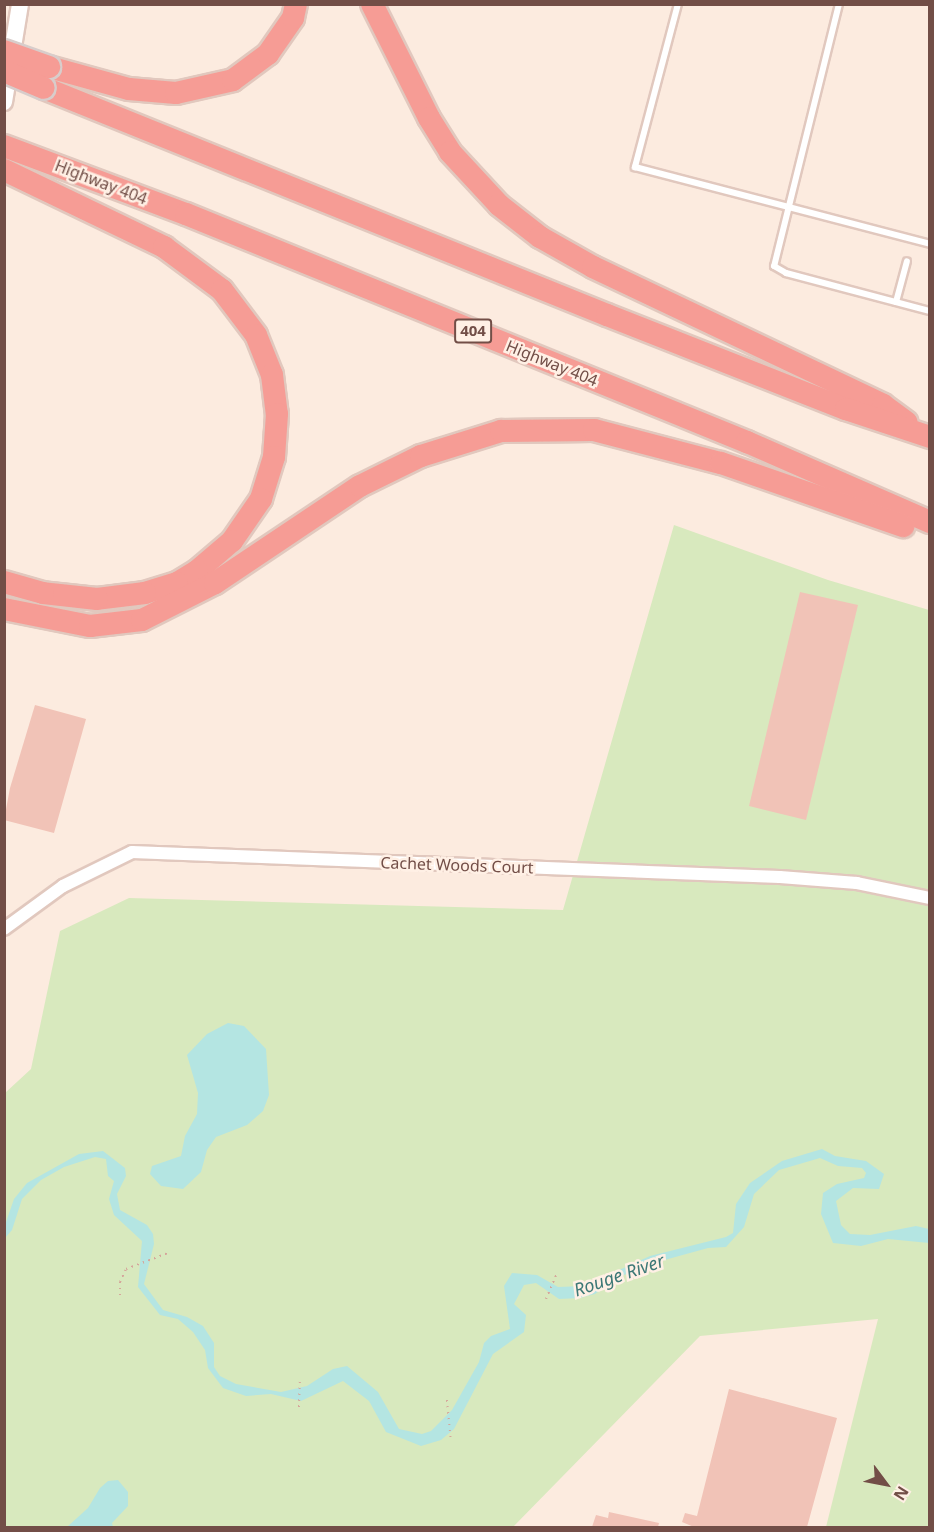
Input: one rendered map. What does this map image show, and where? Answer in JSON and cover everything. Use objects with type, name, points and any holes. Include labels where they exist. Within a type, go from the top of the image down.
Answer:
[{"type":"highway","points":[[4,71],[129,89],[176,93],[233,80],[268,54],[293,18],[296,4]]},
{"type":"highway","points":[[372,4],[419,99],[450,152],[515,218],[540,237],[593,267],[883,405],[926,436]]},
{"type":"highway","points":[[4,51],[46,77],[835,405],[926,436]]},
{"type":"highway","name":"Highway 404","points":[[8,147],[186,214],[725,433],[930,522]]},
{"type":"highway","points":[[4,582],[43,593],[97,599],[145,592],[177,583],[197,571],[232,541],[261,499],[274,457],[277,414],[272,375],[256,335],[222,290],[164,247],[6,171]]},
{"type":"highway","points":[[4,609],[90,626],[142,620],[215,583],[360,486],[421,456],[501,431],[594,429],[721,462],[911,528],[930,529]]},
{"type":"main road","points":[[4,102],[20,4]]},
{"type":"street","name":"Cachet Woods Court","points":[[4,929],[63,886],[132,852],[780,877],[857,883],[930,898]]},
{"type":"lane","points":[[678,4],[635,167],[930,244]]},
{"type":"lane","points":[[839,4],[774,266],[786,273],[930,311]]},
{"type":"lane","points":[[896,302],[907,261]]},
{"type":"path","points":[[120,1295],[123,1274],[135,1264],[168,1253]]},
{"type":"path","points":[[546,1299],[556,1275]]},
{"type":"path","points":[[299,1407],[300,1381]]},
{"type":"path","points":[[447,1400],[451,1442]]},
{"type":"green space","points":[[674,525],[828,580],[929,610],[929,1527],[826,1527],[878,1319],[700,1336],[513,1527],[5,1528],[5,1093],[31,1069],[60,931],[129,898],[563,910]]},
{"type":"water","points":[[228,1023],[244,1026],[266,1049],[269,1095],[263,1111],[247,1125],[216,1137],[207,1150],[201,1172],[183,1189],[161,1186],[150,1174],[152,1166],[181,1156],[185,1136],[197,1114],[198,1093],[187,1055],[207,1034]]},
{"type":"water","name":"Rouge River","points":[[822,1149],[835,1156],[866,1161],[884,1174],[879,1189],[853,1188],[836,1201],[841,1225],[850,1234],[870,1235],[916,1226],[929,1229],[929,1243],[888,1239],[861,1246],[833,1243],[821,1214],[823,1193],[837,1184],[864,1178],[866,1173],[862,1168],[838,1166],[820,1158],[779,1170],[754,1194],[744,1227],[726,1247],[708,1248],[650,1264],[617,1278],[595,1294],[580,1298],[559,1299],[536,1283],[524,1285],[514,1304],[526,1315],[524,1332],[493,1354],[454,1429],[441,1440],[421,1446],[386,1432],[369,1401],[343,1381],[301,1401],[271,1394],[246,1396],[223,1388],[208,1368],[205,1350],[193,1332],[178,1319],[160,1315],[138,1287],[142,1241],[114,1215],[109,1199],[114,1181],[108,1176],[106,1159],[95,1157],[64,1167],[41,1180],[22,1199],[12,1230],[5,1238],[5,1225],[14,1199],[27,1183],[79,1154],[103,1151],[125,1168],[126,1176],[117,1194],[120,1210],[147,1225],[153,1234],[154,1244],[144,1284],[163,1310],[187,1317],[203,1326],[214,1343],[214,1367],[220,1376],[236,1384],[281,1392],[307,1386],[333,1369],[347,1366],[378,1392],[399,1429],[422,1434],[431,1431],[452,1410],[479,1362],[484,1343],[491,1336],[510,1329],[504,1286],[512,1273],[537,1275],[558,1287],[584,1286],[650,1256],[726,1237],[733,1233],[736,1204],[750,1183],[782,1161]]},
{"type":"water","points":[[118,1480],[128,1492],[128,1506],[112,1523],[113,1527],[67,1527],[88,1508],[100,1488],[108,1481]]},
{"type":"building","points":[[800,592],[858,605],[806,820],[749,806]]},
{"type":"building","points":[[35,705],[86,719],[54,833],[4,820],[10,788]]},
{"type":"building","points":[[729,1389],[837,1418],[807,1527],[694,1527],[682,1522],[685,1513],[697,1516]]},
{"type":"building","points":[[609,1512],[659,1523],[658,1527],[592,1527],[596,1515],[608,1518]]}]
